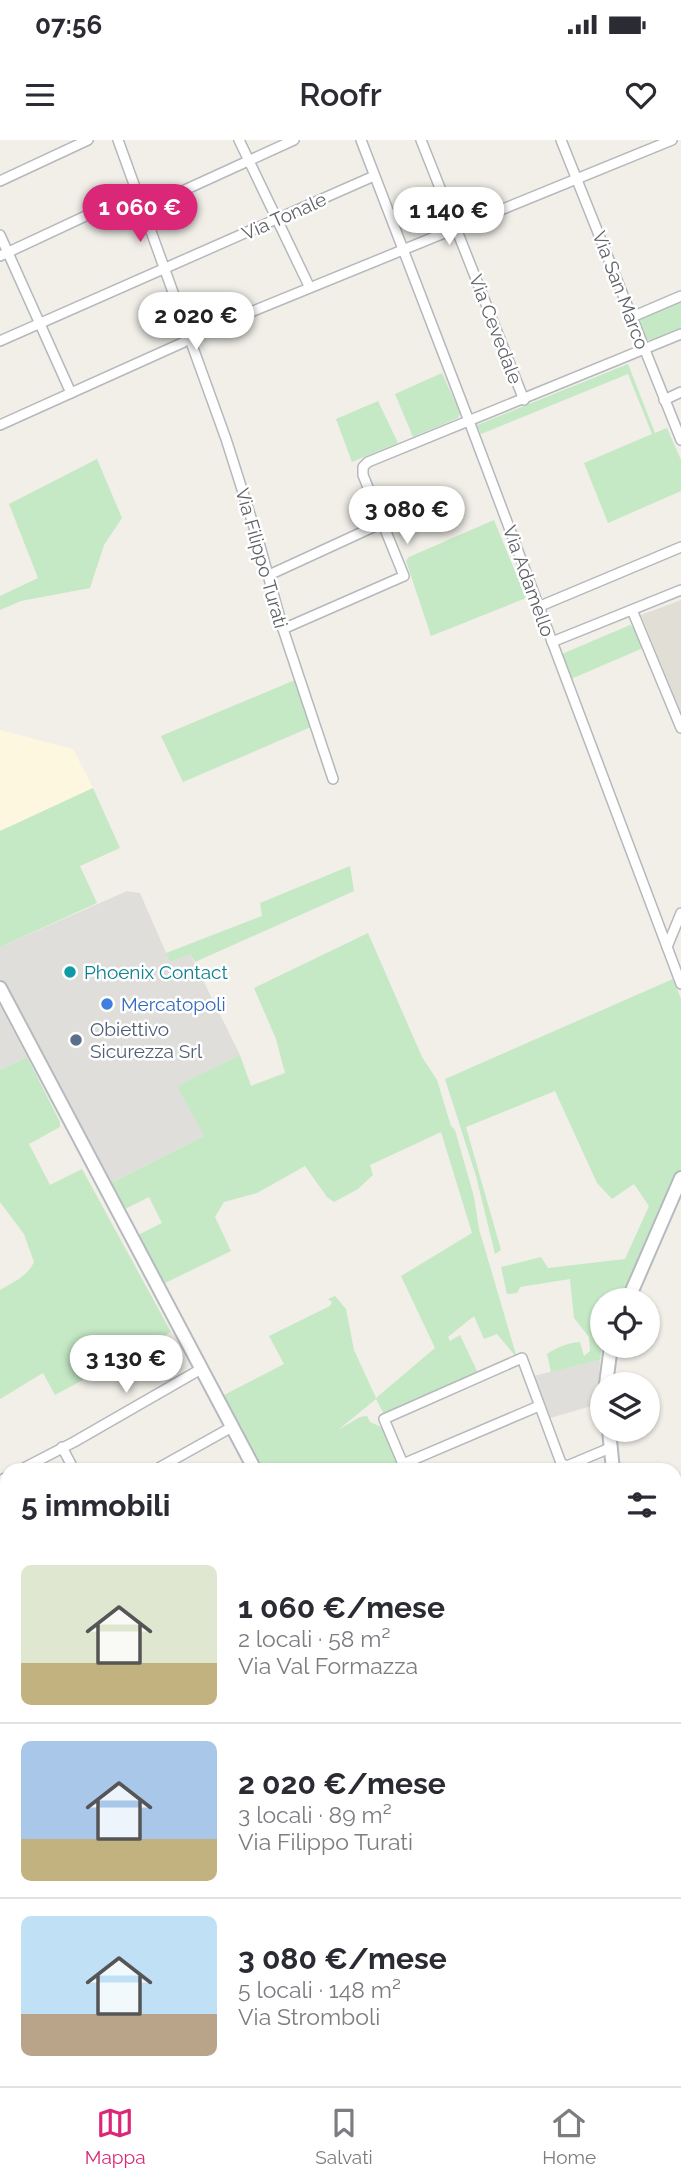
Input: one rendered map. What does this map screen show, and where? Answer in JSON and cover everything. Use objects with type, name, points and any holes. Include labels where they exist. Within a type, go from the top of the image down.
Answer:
[{"type":"main road","points":[[0,988],[251,1463]]},
{"type":"main road","points":[[633,1288],[681,1178]]},
{"type":"main road","points":[[610,1442],[612,1463]]},
{"type":"street","points":[[0,181],[88,140]]},
{"type":"street","name":"Via Filippo Turati","points":[[118,140],[226,439],[283,629],[333,779]]},
{"type":"street","points":[[239,140],[309,286]]},
{"type":"street","points":[[143,209],[294,140]]},
{"type":"street","name":"Via Adamello","points":[[361,140],[470,421],[681,984]]},
{"type":"street","name":"Via Cevedale","points":[[421,140],[524,400]]},
{"type":"street","name":"Via San Marco","points":[[561,140],[681,440]]},
{"type":"street","points":[[0,425],[309,286],[672,140]]},
{"type":"street","name":"Via Tonale","points":[[0,341],[374,176]]},
{"type":"street","points":[[4,254],[137,192]]},
{"type":"street","points":[[0,235],[4,254],[71,393]]},
{"type":"street","points":[[632,317],[681,296]]},
{"type":"street","points":[[283,629],[404,576],[363,475],[363,467],[368,462],[681,334]]},
{"type":"street","points":[[664,400],[681,392]]},
{"type":"street","points":[[268,575],[382,523]]},
{"type":"street","points":[[538,607],[681,547]]},
{"type":"street","points":[[552,642],[681,590]]},
{"type":"street","points":[[632,610],[681,728]]},
{"type":"street","points":[[667,947],[681,913]]},
{"type":"street","points":[[403,1463],[384,1419],[522,1358],[561,1463]]},
{"type":"street","points":[[33,1463],[201,1369]]},
{"type":"street","points":[[405,1463],[539,1406]]},
{"type":"street","points":[[168,1463],[232,1427]]},
{"type":"street","points":[[62,1447],[70,1463]]},
{"type":"street","points":[[572,1463],[610,1448]]},
{"type":"shaded area","points":[[681,600],[681,712],[641,615]]},
{"type":"shaded area","points":[[0,730],[73,749],[93,788],[0,831]]},
{"type":"shaded area","points":[[127,891],[140,893],[170,962],[190,954],[240,1055],[178,1086],[204,1136],[107,1185],[0,979],[0,947]]},
{"type":"shaded area","points":[[0,1006],[27,1057],[0,1070]]},
{"type":"shaded area","points":[[600,1360],[599,1372],[590,1372],[590,1406],[547,1419],[533,1376]]},
{"type":"green space","points":[[681,300],[681,329],[652,341],[646,339],[640,319]]},
{"type":"green space","points":[[628,364],[655,433],[667,428],[681,460],[681,491],[608,523],[584,463],[652,434],[628,374],[481,434],[477,425]]},
{"type":"green space","points":[[442,373],[460,413],[458,418],[413,437],[395,394]]},
{"type":"green space","points":[[378,401],[398,443],[352,462],[336,419]]},
{"type":"green space","points":[[97,459],[122,518],[104,545],[90,588],[21,601],[0,610],[0,596],[38,578],[9,504]]},
{"type":"green space","points":[[494,520],[526,598],[431,636],[406,561],[409,557]]},
{"type":"green space","points":[[630,625],[643,648],[571,679],[562,654]]},
{"type":"green space","points":[[295,680],[311,727],[183,782],[161,736]]},
{"type":"green space","points":[[93,788],[120,848],[80,866],[97,903],[0,947],[0,831]]},
{"type":"green space","points":[[350,866],[354,891],[195,962],[190,954],[170,962],[166,953],[262,916],[260,903]]},
{"type":"green space","points":[[368,933],[422,1057],[437,1080],[451,1126],[455,1130],[474,1197],[479,1229],[517,1358],[497,1334],[484,1339],[474,1316],[448,1337],[450,1341],[460,1335],[479,1375],[386,1418],[376,1399],[338,1430],[360,1417],[367,1416],[370,1422],[381,1427],[398,1463],[256,1463],[222,1396],[284,1364],[269,1336],[330,1306],[332,1302],[328,1299],[335,1296],[346,1309],[354,1350],[376,1398],[435,1348],[401,1276],[472,1233],[441,1132],[370,1165],[373,1175],[358,1189],[334,1202],[327,1197],[305,1166],[257,1193],[224,1202],[215,1217],[231,1251],[161,1285],[134,1237],[162,1223],[149,1197],[121,1211],[107,1185],[204,1136],[177,1086],[240,1055],[251,1086],[285,1073],[276,1039],[254,988]]},
{"type":"green space","points":[[673,979],[681,999],[681,1169],[627,1288],[590,1288],[590,1351],[589,1337],[574,1318],[570,1279],[520,1287],[517,1293],[507,1294],[501,1267],[541,1257],[548,1268],[625,1259],[649,1206],[634,1184],[612,1199],[597,1183],[555,1091],[466,1127],[501,1250],[495,1254],[476,1176],[445,1079]]},
{"type":"green space","points":[[27,1057],[60,1122],[60,1127],[29,1144],[50,1185],[82,1169],[171,1332],[55,1395],[43,1373],[0,1399],[0,1290],[24,1275],[34,1262],[24,1234],[0,1202],[0,1070]]},
{"type":"green space","points":[[580,1342],[584,1356],[590,1351],[590,1358],[600,1360],[551,1372],[547,1354],[567,1344]]},
{"type":"place","name":"Phoenix Contact","points":[[70,972]]},
{"type":"place","name":"Mercatopoli","points":[[107,1004]]},
{"type":"place","name":"Obiettivo Sicurezza Srl","points":[[76,1040]]}]
